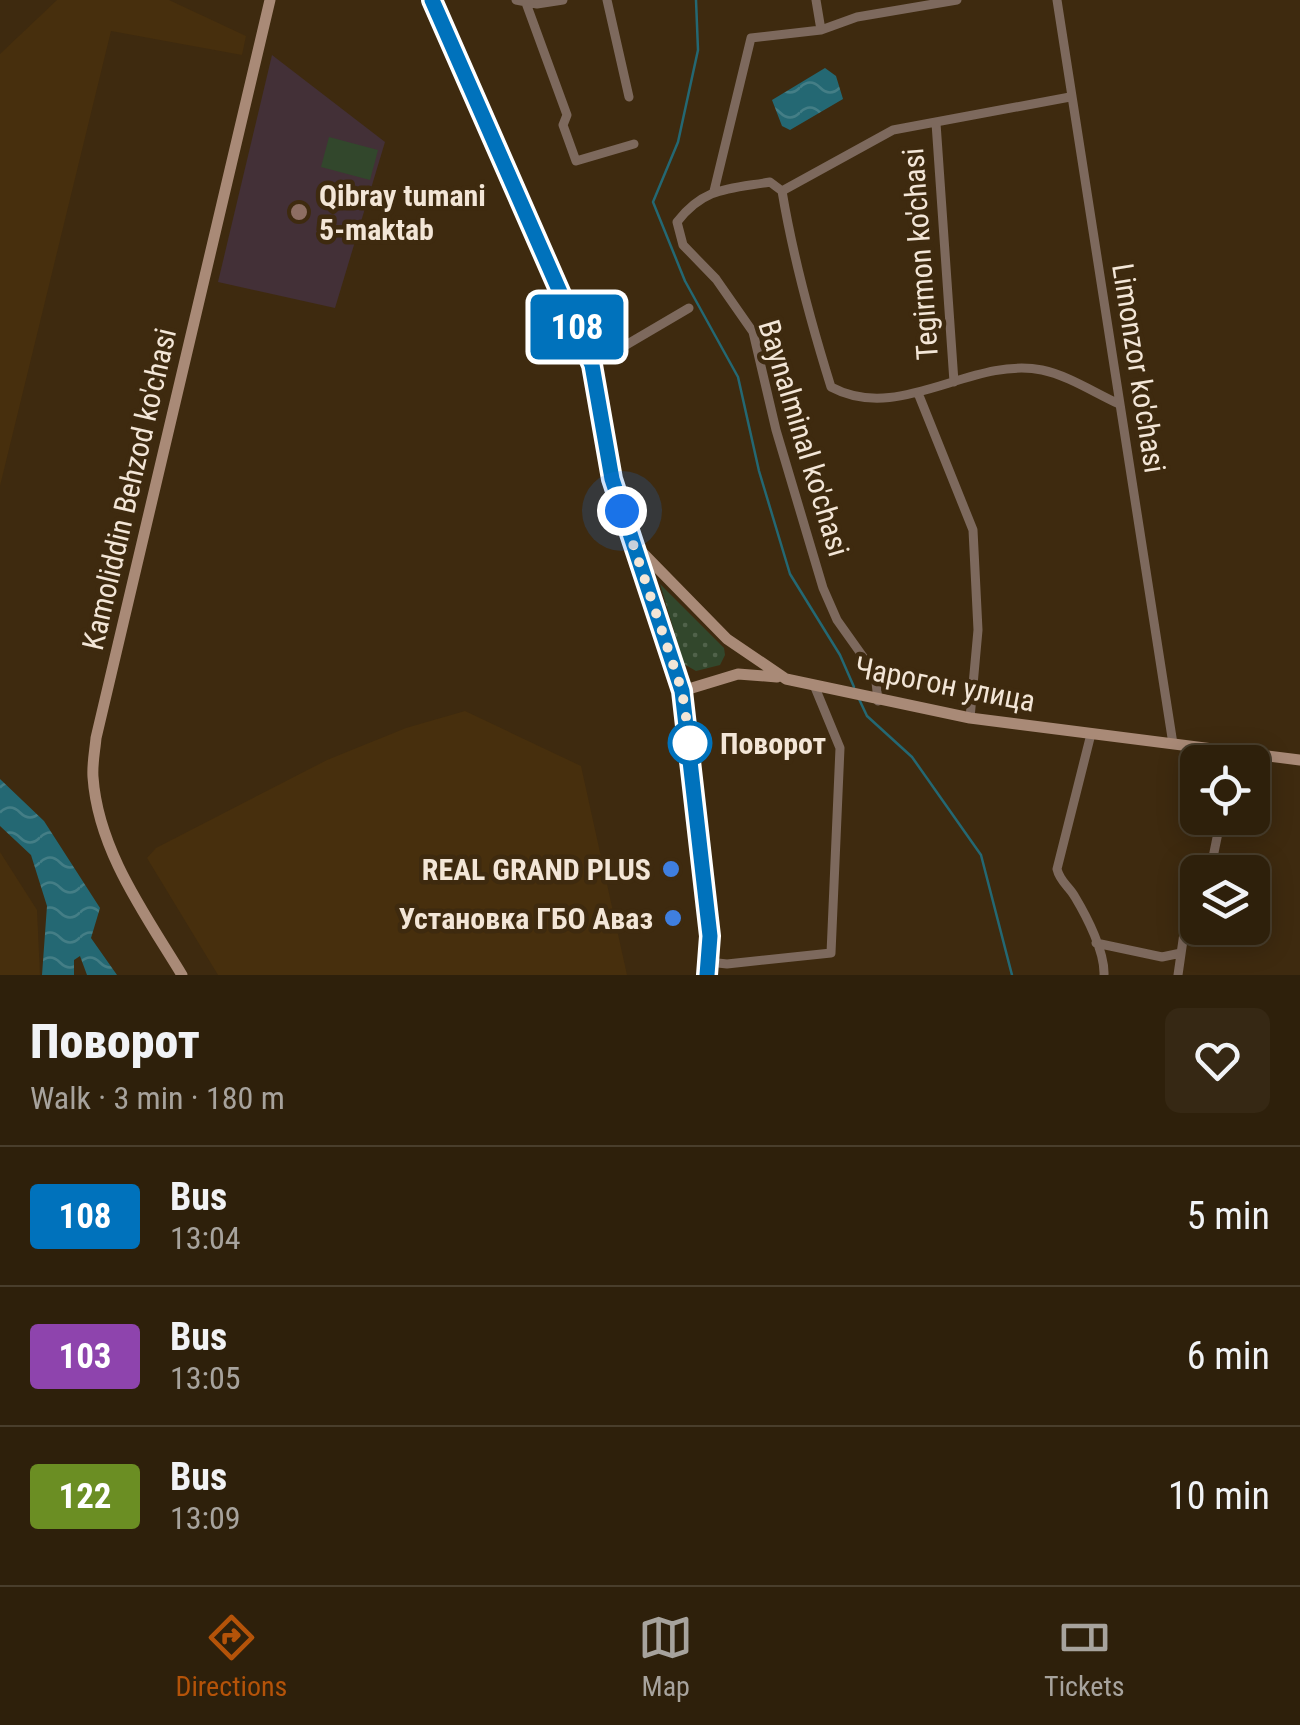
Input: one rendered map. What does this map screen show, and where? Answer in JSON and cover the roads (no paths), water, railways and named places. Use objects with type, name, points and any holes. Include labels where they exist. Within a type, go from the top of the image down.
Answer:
[{"type":"main road","name":"Kamoliddin Behzod ko'chasi","points":[[182,975],[121,874],[108,842],[93,777],[96,738],[270,0]]},
{"type":"main road","points":[[432,0],[592,365],[612,479],[682,691],[710,936],[708,968]]},
{"type":"main road","name":"Чарогон улица","points":[[634,542],[727,639],[786,679],[970,718],[1180,745]]},
{"type":"main road","points":[[682,691],[738,674],[786,679]]},
{"type":"main road","name":"Чарогон улица","points":[[1270,759],[1300,760]]},
{"type":"street","points":[[563,0],[521,2],[567,115],[564,125],[576,161],[634,144]]},
{"type":"street","points":[[607,0],[629,98]]},
{"type":"street","points":[[816,0],[821,30]]},
{"type":"street","points":[[958,0],[900,5],[821,30],[750,38],[714,191],[770,182],[782,191],[893,130],[1070,96]]},
{"type":"street","name":"Limonzor ko'chasi","points":[[1057,0],[1173,744]]},
{"type":"street","name":"Tegirmon ko'chasi","points":[[936,123],[954,382]]},
{"type":"street","name":"Baynalminal ko'chasi","points":[[714,191],[691,205],[677,222],[683,245],[716,278],[753,332],[776,430],[823,588],[837,620],[876,682],[872,698]]},
{"type":"street","name":"Baynalminal ko'chasi","points":[[782,191],[831,388],[868,399],[918,393],[1007,369],[1043,370],[1119,404]]},
{"type":"street","points":[[592,365],[689,308]]},
{"type":"street","name":"Tegirmon ko'chasi","points":[[918,393],[973,530],[978,630],[970,718]]},
{"type":"street","points":[[708,968],[832,953],[840,748],[814,685]]},
{"type":"street","points":[[1091,734],[1057,869],[1096,943],[1104,975]]},
{"type":"street","points":[[1096,943],[1162,957],[1181,952]]},
{"type":"street","points":[[1178,975],[1182,945]]},
{"type":"water","points":[[825,68],[836,76],[843,99],[790,130],[782,126],[772,100]]},
{"type":"water","points":[[0,779],[44,821],[100,908],[91,938],[117,975],[87,975],[80,956],[74,960],[74,975],[42,975],[47,906],[31,855],[0,826]]},
{"type":"waterway","points":[[696,0],[698,50],[678,142],[653,202],[685,281],[738,377],[759,471],[790,574],[840,655],[854,687]]},
{"type":"waterway","points":[[859,699],[867,716],[912,757],[981,855],[1012,975]]},
{"type":"place","name":"Qibray tumani 5-maktab","points":[[299,212]]},
{"type":"place","name":"Поворот","points":[[690,743]]},
{"type":"place","name":"REAL GRAND PLUS","points":[[671,869]]},
{"type":"place","name":"Установка ГБО Аваз","points":[[673,918]]}]
